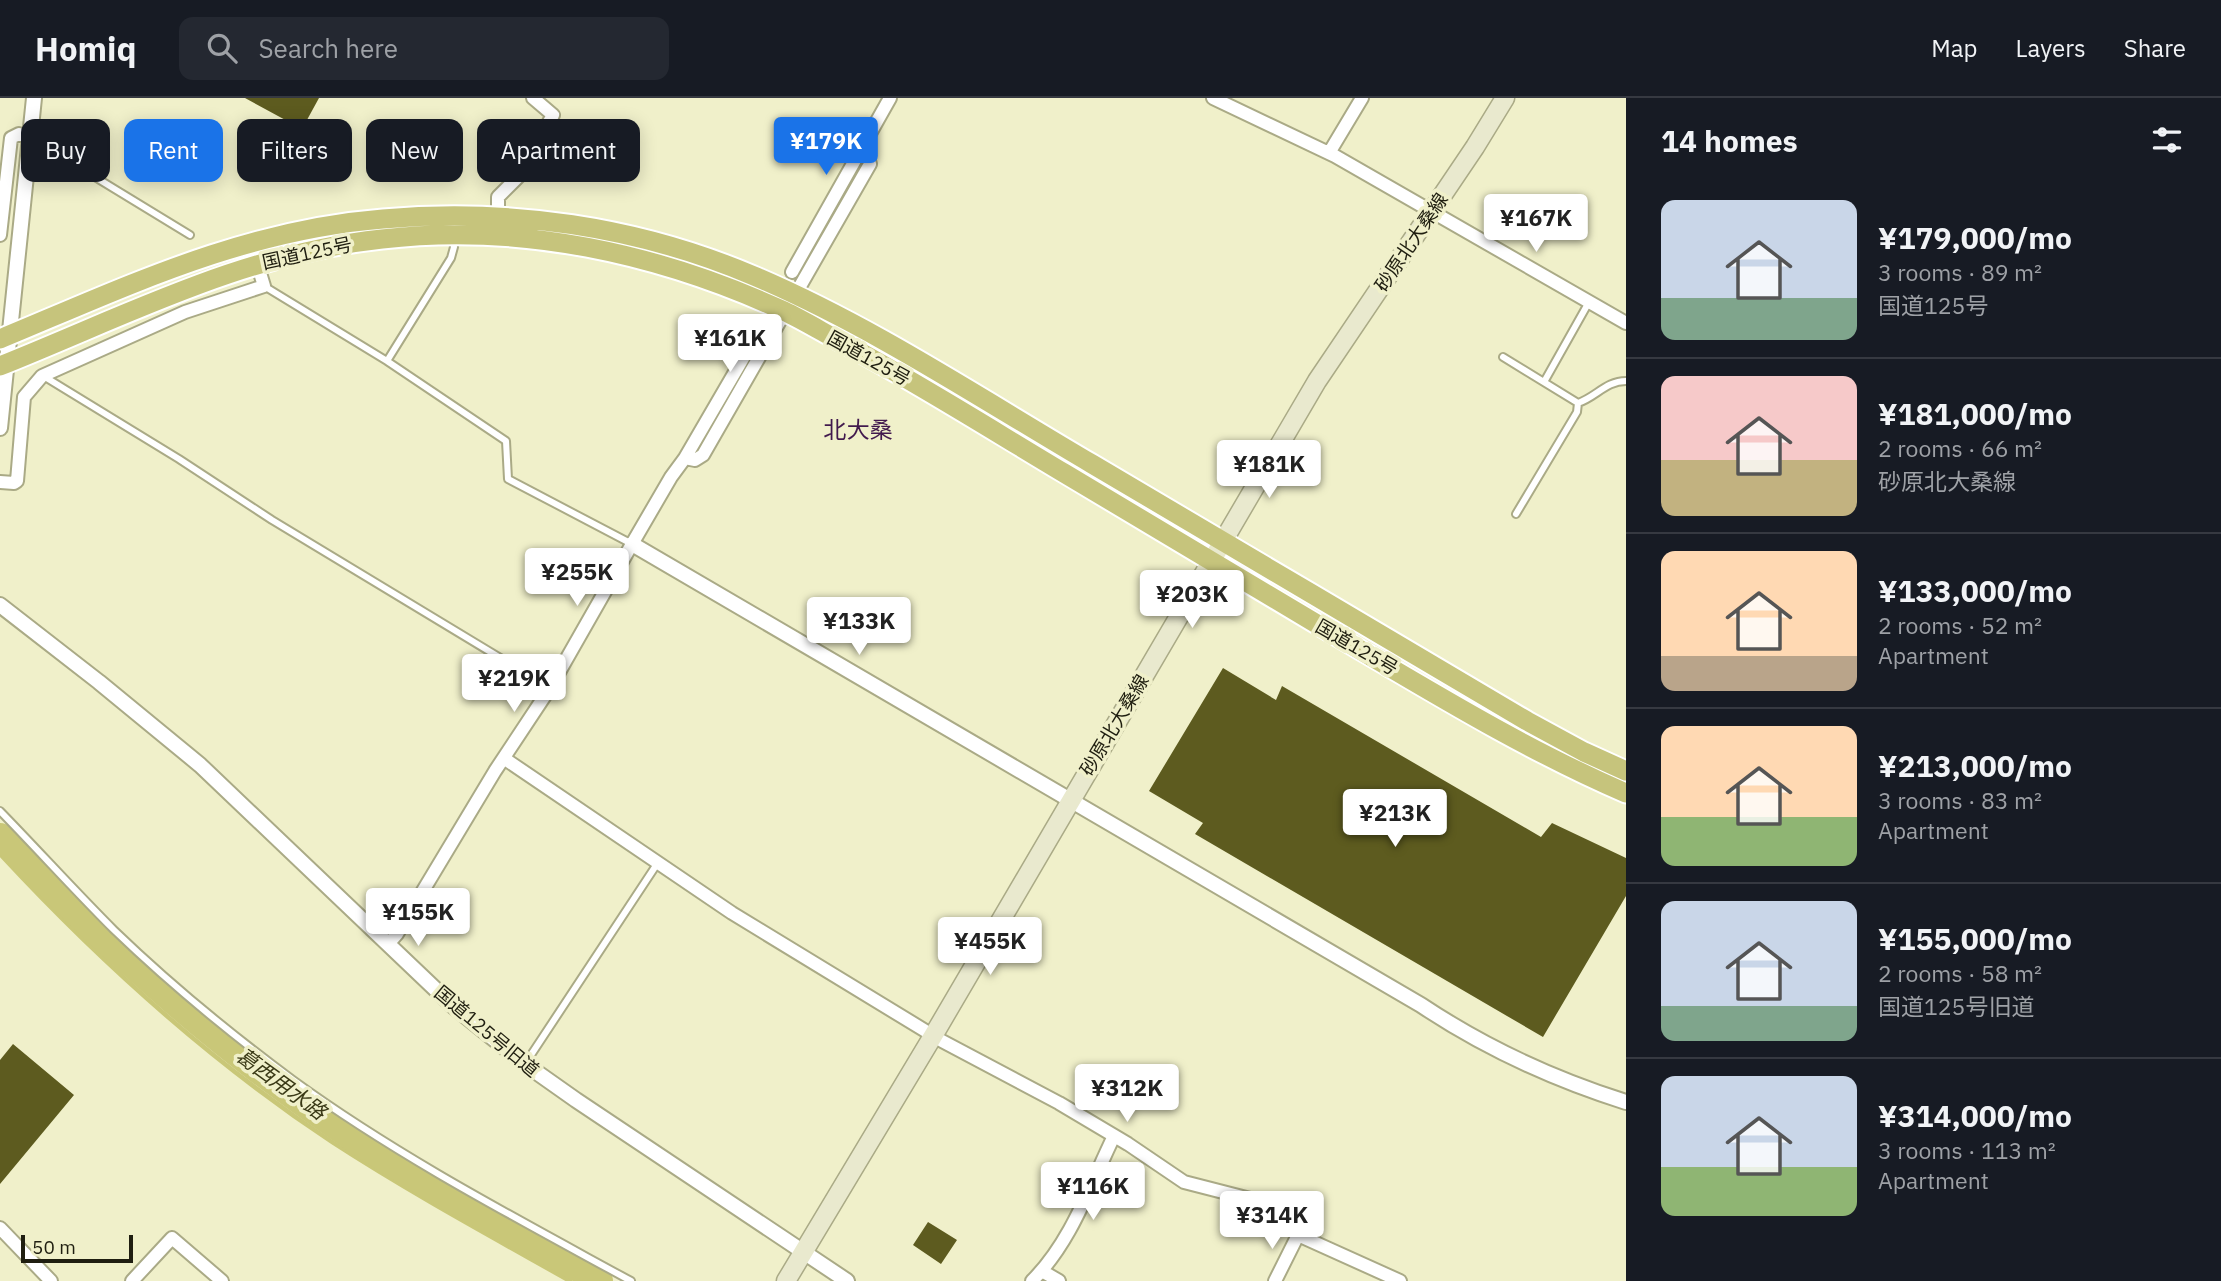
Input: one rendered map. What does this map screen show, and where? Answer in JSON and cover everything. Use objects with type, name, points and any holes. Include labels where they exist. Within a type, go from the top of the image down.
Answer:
[{"type":"highway","name":"国道125号","points":[[5,336],[175,265],[279,234],[380,219],[433,216],[575,224],[636,236],[752,275],[790,303],[897,372],[1210,561],[1574,771],[1626,793]]},
{"type":"highway","name":"国道125号","points":[[4,364],[161,297],[257,263],[369,240],[453,235],[514,237],[575,244],[631,255],[790,303],[949,379],[1527,720],[1584,752],[1626,771]]},
{"type":"main road","name":"砂原北大桑線","points":[[786,1281],[933,1036],[1317,381],[1475,148],[1505,98]]},
{"type":"street","points":[[32,119],[34,98]]},
{"type":"street","points":[[498,218],[498,197],[518,177],[553,116],[533,98]]},
{"type":"street","points":[[792,272],[890,98]]},
{"type":"street","points":[[1213,98],[1329,153],[1626,323]]},
{"type":"street","points":[[1329,153],[1362,98]]},
{"type":"street","points":[[0,235],[11,138],[21,135]]},
{"type":"street","points":[[685,458],[695,460],[703,455],[870,164],[863,144]]},
{"type":"street","points":[[0,428],[5,336],[25,182]]},
{"type":"street","points":[[0,482],[17,481],[24,397],[42,376],[185,312],[264,286],[257,263]]},
{"type":"street","points":[[388,944],[397,934],[495,771],[550,688],[762,324]]},
{"type":"street","points":[[632,544],[1420,1005],[1461,1032],[1545,1074],[1626,1102]]},
{"type":"street","name":"国道125号旧道","points":[[0,605],[200,765],[452,1005],[525,1064],[846,1281]]},
{"type":"street","points":[[505,759],[732,913],[933,1036],[1059,1103],[1184,1182],[1258,1201],[1298,1236],[1400,1281]]},
{"type":"street","points":[[1032,1281],[1072,1227],[1114,1136]]},
{"type":"street","points":[[0,1228],[51,1281]]},
{"type":"street","points":[[1275,1281],[1298,1236]]},
{"type":"street","points":[[132,1281],[172,1238],[222,1281]]},
{"type":"street","points":[[1042,1271],[1059,1281]]},
{"type":"lane","points":[[103,182],[190,235]]},
{"type":"lane","points":[[387,361],[451,258],[453,235]]},
{"type":"lane","points":[[264,286],[387,361],[506,441],[508,479],[632,544]]},
{"type":"lane","points":[[1544,382],[1589,302]]},
{"type":"lane","points":[[1503,357],[1578,402],[1586,400],[1607,385],[1626,382]]},
{"type":"lane","points":[[42,376],[144,437],[272,520],[550,688]]},
{"type":"lane","points":[[1517,514],[1577,412],[1578,402]]},
{"type":"lane","points":[[0,811],[76,892],[149,962],[293,1080],[366,1130],[437,1173],[631,1281]]},
{"type":"lane","points":[[525,1064],[657,864]]},
{"type":"building","points":[[245,98],[319,98],[307,119],[284,119]]},
{"type":"building","points":[[1223,668],[1276,700],[1282,686],[1541,837],[1552,823],[1626,858],[1626,896],[1543,1037],[1195,834],[1203,823],[1149,791]]},
{"type":"building","points":[[13,1044],[74,1095],[0,1184],[0,1060]]},
{"type":"building","points":[[928,1222],[957,1240],[941,1264],[913,1245]]},
{"type":"waterway","name":"葛西用水路","points":[[0,836],[145,977],[196,1021],[302,1104],[415,1178],[600,1281]]},
{"type":"waterway","points":[[0,854],[76,933],[157,1008],[287,1111],[361,1160],[570,1281]]},
{"type":"tunnel","points":[[763,324],[792,272]]},
{"type":"district","name":"北大桑","points":[[858,430]]}]
